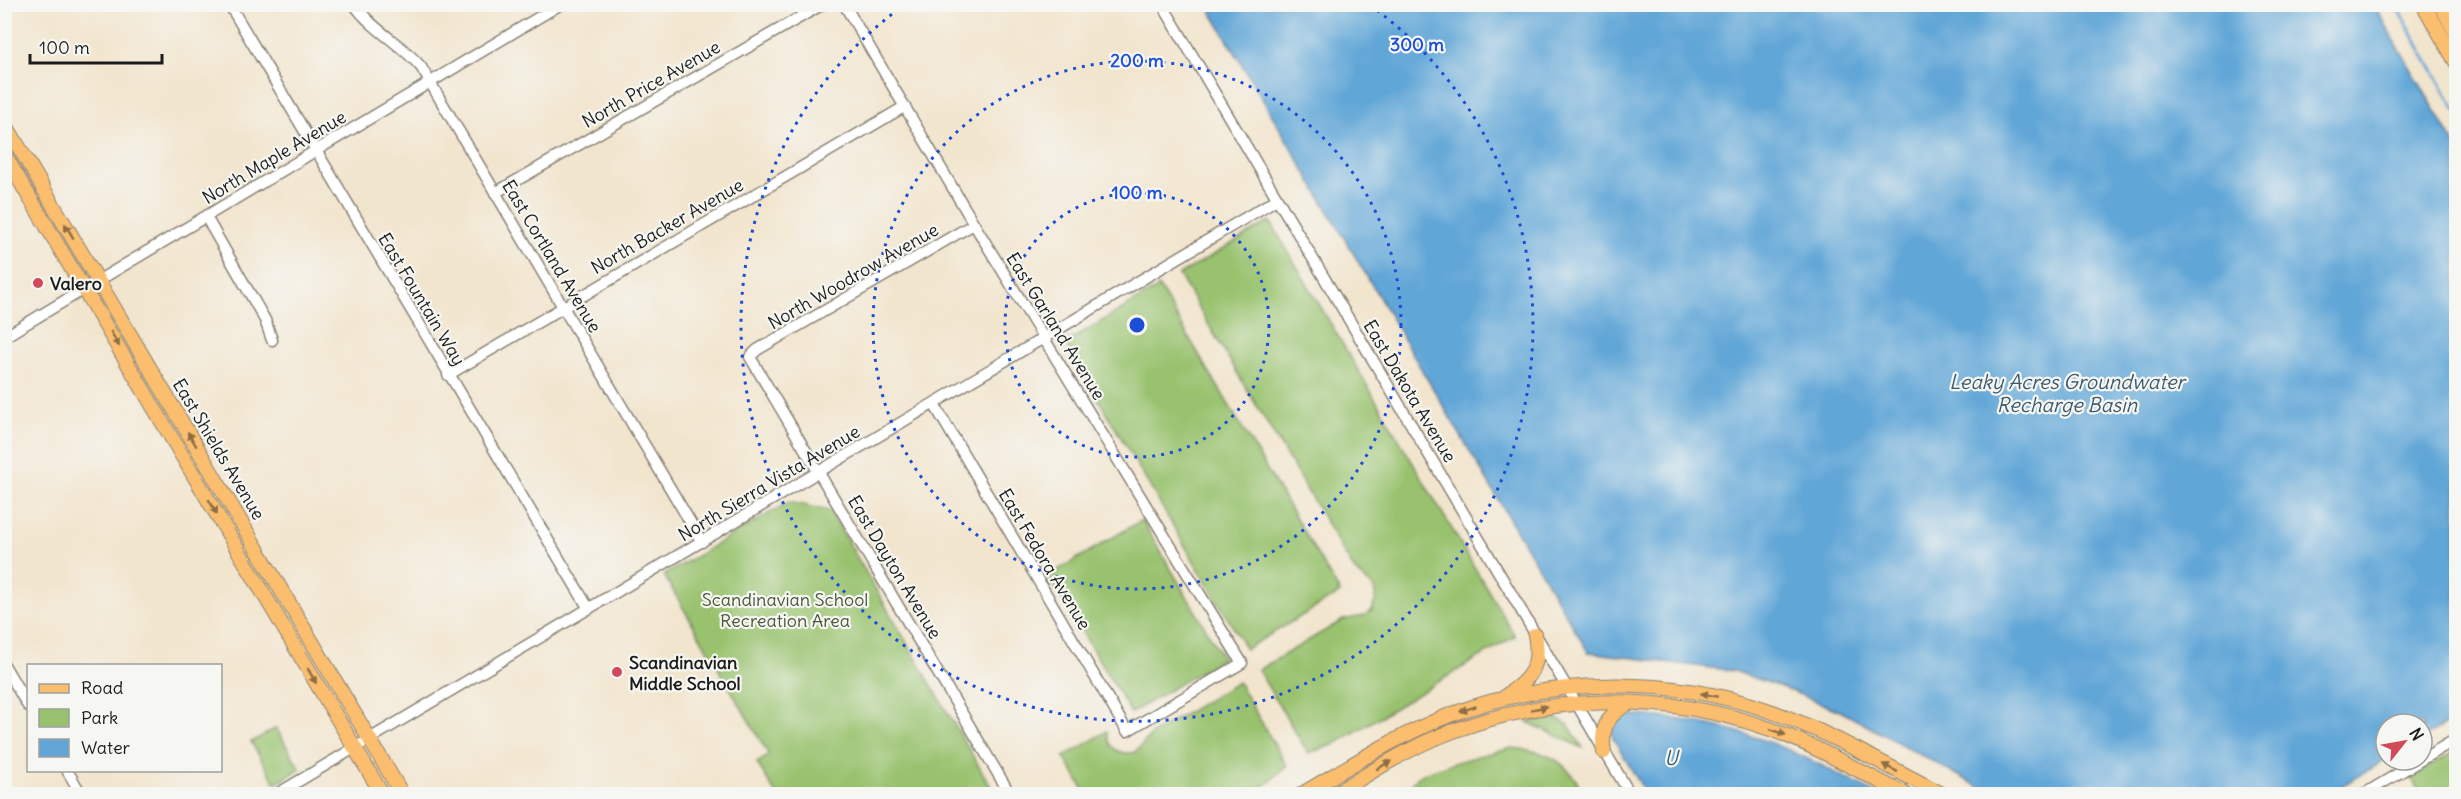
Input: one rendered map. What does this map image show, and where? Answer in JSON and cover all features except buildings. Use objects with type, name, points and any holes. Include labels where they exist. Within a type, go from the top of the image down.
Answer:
[{"type":"main road","points":[[2423,4],[2457,63]]},
{"type":"main road","points":[[2440,4],[2457,33]]},
{"type":"main road","name":"East Shields Avenue","points":[[4,122],[402,795]]},
{"type":"main road","name":"East Shields Avenue","points":[[4,154],[382,795]]},
{"type":"main road","points":[[226,528],[237,537],[265,579],[275,580]]},
{"type":"main road","points":[[1499,700],[1525,682],[1534,671],[1537,663],[1535,635]]},
{"type":"main road","points":[[1302,795],[1317,791],[1409,733],[1450,715],[1499,700],[1566,688],[1642,687],[1697,693],[1743,703],[1822,733],[1942,795]]},
{"type":"main road","points":[[1604,752],[1602,735],[1609,717],[1629,702]]},
{"type":"main road","points":[[1334,795],[1399,757],[1446,734],[1516,712],[1576,704],[1629,702],[1694,709],[1769,729],[1806,744],[1905,795]]},
{"type":"street","name":"East Fountain Way","points":[[229,4],[589,609]]},
{"type":"street","name":"East Cortland Avenue","points":[[354,4],[371,24],[413,56],[430,82],[702,542]]},
{"type":"street","name":"North Maple Avenue","points":[[4,337],[561,4]]},
{"type":"street","name":"North Price Avenue","points":[[495,193],[823,4]]},
{"type":"street","name":"East Garland Avenue","points":[[844,4],[974,224],[1242,663],[1127,731]]},
{"type":"street","name":"East Dakota Avenue","points":[[1162,4],[1629,795]]},
{"type":"street","name":"North Backer Avenue","points":[[448,375],[904,107]]},
{"type":"street","name":"North Sierra Vista Avenue","points":[[277,795],[1277,200]]},
{"type":"street","points":[[206,217],[265,320],[272,340]]},
{"type":"street","name":"North Woodrow Avenue","points":[[750,357],[757,350],[974,224]]},
{"type":"street","name":"East Dayton Avenue","points":[[750,357],[1010,795]]},
{"type":"street","name":"East Fedora Avenue","points":[[934,404],[1127,731]]},
{"type":"street","points":[[4,665],[27,704]]},
{"type":"street","points":[[2364,795],[2457,739]]},
{"type":"street","points":[[68,772],[81,795]]},
{"type":"green space","points":[[1270,221],[1515,636],[1333,745],[1308,753],[1258,670],[1343,620],[1364,616],[1372,610],[1376,599],[1374,588],[1355,571],[1179,275]]},
{"type":"green space","points":[[1159,287],[1340,593],[1246,649],[1065,343]]},
{"type":"green space","name":"Scandinavian School Recreation Area","points":[[789,502],[830,511],[995,794],[776,794],[757,763],[769,755],[664,575]]},
{"type":"green space","points":[[1142,520],[1223,658],[1131,713],[1048,576]]},
{"type":"green space","points":[[1238,682],[1287,766],[1266,785],[1250,794],[1086,794],[1064,757],[1107,731],[1112,746],[1119,752],[1135,752],[1153,733]]},
{"type":"green space","points":[[1555,718],[1568,724],[1583,748],[1527,722]]},
{"type":"green space","points":[[276,728],[300,769],[276,784],[251,742]]},
{"type":"green space","points":[[1512,748],[1537,752],[1556,760],[1571,773],[1585,794],[1408,794],[1417,778],[1435,769]]},
{"type":"green space","points":[[2456,751],[2456,794],[2421,794],[2411,777],[2420,772],[2434,772],[2434,764]]},
{"type":"water","name":"Leaky Acres Groundwater Recharge Basin","points":[[1207,5],[2374,5],[2456,146],[2456,718],[2434,731],[2434,712],[2374,712],[2374,767],[2328,794],[1992,794],[1842,712],[1784,688],[1734,671],[1588,652]]},
{"type":"water","name":"U","points":[[1626,714],[1688,721],[1748,735],[1798,754],[1877,794],[1646,794],[1613,738],[1611,727],[1617,719]]},
{"type":"waterway","points":[[2395,4],[2456,111]]},
{"type":"place","name":"Valero","points":[[38,283]]},
{"type":"place","name":"Scandinavian Middle School","points":[[617,672]]}]
